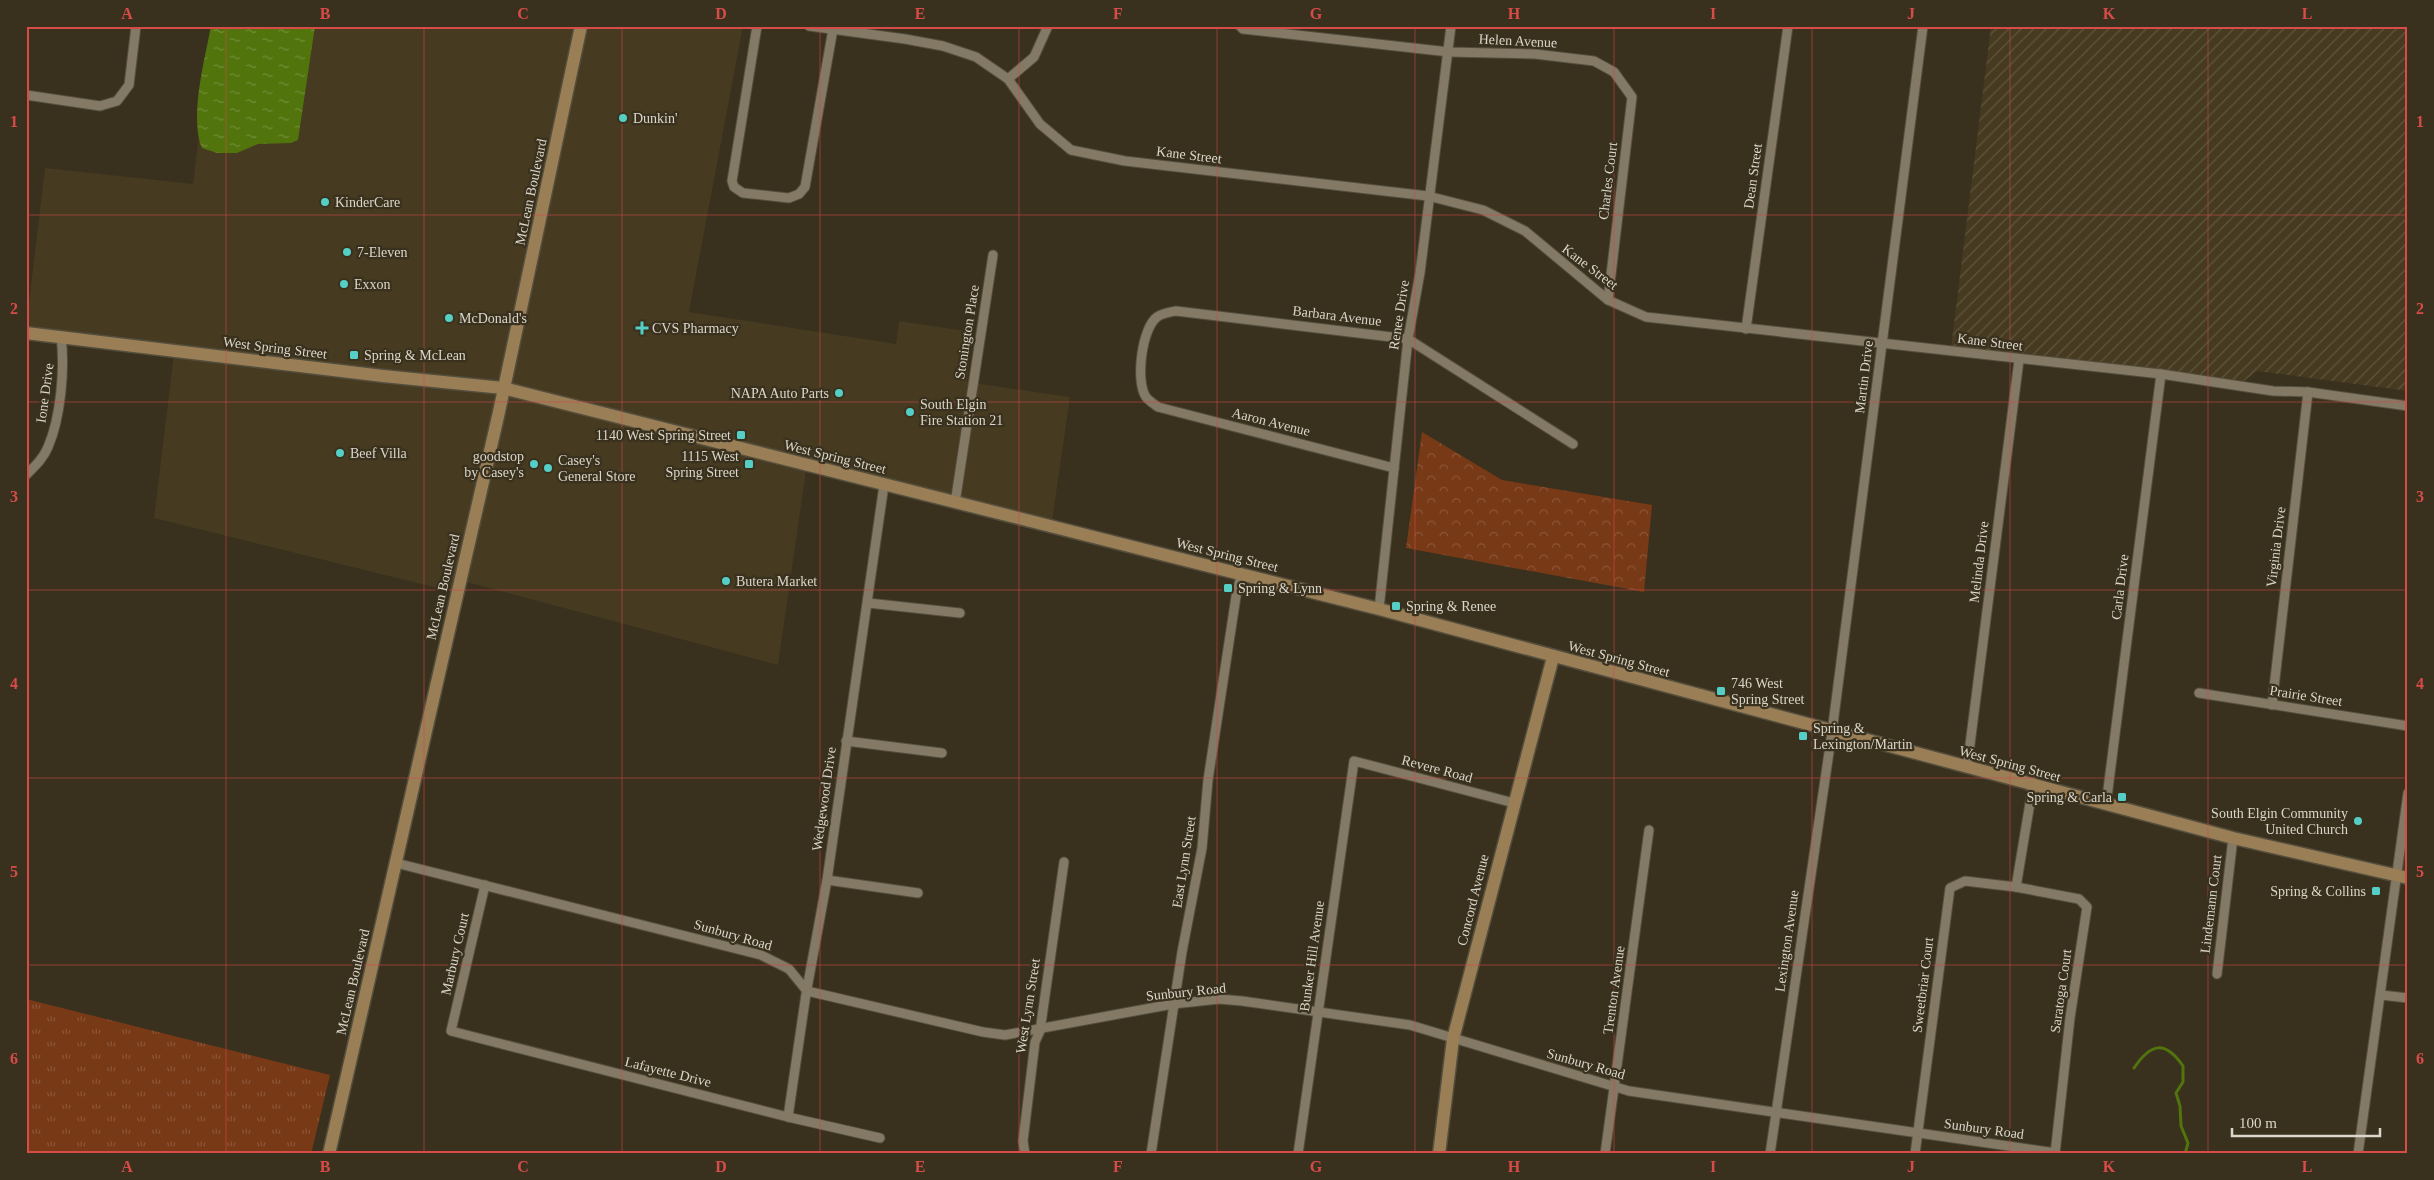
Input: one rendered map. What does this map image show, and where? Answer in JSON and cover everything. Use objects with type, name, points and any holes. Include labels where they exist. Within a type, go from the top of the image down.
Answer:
[{"type":"main road","name":"McLean Boulevard","points":[[330,1154],[504,388],[580,26]]},
{"type":"main road","name":"West Spring Street","points":[[26,332],[383,376],[504,388],[1379,609],[2106,805],[2234,838],[2402,877]]},
{"type":"main road","name":"Concord Avenue","points":[[1439,1154],[1453,1039],[1553,657]]},
{"type":"street","points":[[26,95],[100,106],[117,101],[129,85],[136,26]]},
{"type":"street","points":[[757,26],[732,181],[734,188],[743,193],[789,198],[799,194],[806,187],[833,29]]},
{"type":"street","name":"Kane Street","points":[[809,26],[943,46],[976,57],[1008,79],[1040,124],[1072,150],[1125,161],[1428,196],[1483,210],[1524,231],[1608,300],[1646,317],[1882,342],[2019,360],[2161,374],[2273,391],[2308,392],[2408,406]]},
{"type":"street","points":[[1008,79],[1034,57],[1048,26]]},
{"type":"street","name":"Helen Avenue","points":[[1240,26],[1243,29],[1449,52],[1535,54],[1594,61],[1614,72]]},
{"type":"street","name":"Renee Drive","points":[[1379,609],[1408,339],[1420,273],[1428,196],[1449,52],[1451,26]]},
{"type":"street","name":"Dean Street","points":[[1746,329],[1788,26]]},
{"type":"street","name":"Martin Drive","points":[[1832,732],[1923,26]]},
{"type":"street","name":"Charles Court","points":[[1608,300],[1632,97],[1614,72]]},
{"type":"street","name":"Stonington Place","points":[[955,503],[993,255]]},
{"type":"street","name":"Barbara Avenue","points":[[1145,396],[1140,377],[1145,341],[1150,324],[1166,313],[1184,312],[1408,339],[1573,444]]},
{"type":"street","name":"Ione Drive","points":[[26,474],[41,460],[54,430],[64,358],[61,336]]},
{"type":"street","name":"Melinda Drive","points":[[1967,768],[2019,360]]},
{"type":"street","name":"Carla Drive","points":[[2106,805],[2161,374]]},
{"type":"street","name":"Virginia Drive","points":[[2272,705],[2308,392]]},
{"type":"street","name":"Aaron Avenue","points":[[1145,396],[1158,407],[1394,468]]},
{"type":"street","name":"Wedgewood Drive","points":[[788,1117],[807,991],[827,880],[884,485]]},
{"type":"street","name":"East Lynn Street","points":[[1151,1154],[1173,1004],[1202,848],[1210,771],[1237,590],[1242,574]]},
{"type":"street","points":[[868,603],[960,613]]},
{"type":"street","name":"Prairie Street","points":[[2199,693],[2408,726]]},
{"type":"street","name":"Lexington Avenue","points":[[1770,1154],[1832,732]]},
{"type":"street","points":[[846,740],[942,753]]},
{"type":"street","name":"Revere Road","points":[[1354,761],[1514,803]]},
{"type":"street","name":"Bunker Hill Avenue","points":[[1298,1154],[1354,761]]},
{"type":"street","points":[[2016,887],[2033,785]]},
{"type":"street","points":[[2358,1154],[2381,995],[2402,877],[2408,793]]},
{"type":"street","name":"Trenton Avenue","points":[[1605,1154],[1649,830]]},
{"type":"street","name":"Lindemann Court","points":[[2217,974],[2234,838]]},
{"type":"street","name":"West Lynn Street","points":[[1025,1154],[1022,1141],[1064,862]]},
{"type":"street","name":"Sunbury Road","points":[[396,863],[761,955],[789,969],[807,991],[1005,1036],[1040,1031],[1173,1004],[1218,999],[1410,1025],[1614,1087],[1776,1114],[2055,1153]]},
{"type":"street","points":[[827,880],[918,893]]},
{"type":"street","name":"Sweetbriar Court","points":[[1915,1154],[1950,888],[1965,881],[2016,887]]},
{"type":"street","name":"Marbury Court","points":[[452,1029],[484,885]]},
{"type":"street","name":"Saratoga Court","points":[[2016,887],[2079,899],[2087,907],[2070,1018],[2055,1153]]},
{"type":"street","points":[[2381,995],[2408,998]]},
{"type":"street","name":"Lafayette Drive","points":[[452,1029],[788,1117],[880,1138]]},
{"type":"shaded area","points":[[212,26],[576,26],[500,384],[26,328],[45,168],[193,184]]},
{"type":"shaded area","points":[[584,26],[743,26],[689,312],[896,344],[899,321],[972,332],[967,382],[1070,397],[1052,521],[508,386]]},
{"type":"shaded area","points":[[1991,26],[2408,26],[2408,391],[2257,371],[2240,384],[1951,348]]},
{"type":"shaded area","points":[[174,354],[498,393],[454,592],[154,518]]},
{"type":"shaded area","points":[[508,395],[806,471],[778,665],[467,582]]},
{"type":"shaded area","points":[[2408,812],[2408,875],[2399,874]]},
{"type":"green space","points":[[1422,432],[1502,480],[1652,505],[1644,592],[1406,548]]},
{"type":"green space","points":[[26,999],[330,1075],[311,1154],[26,1154]]},
{"type":"water","points":[[211,26],[315,26],[298,140],[291,143],[258,144],[237,153],[217,153],[202,148],[198,135],[197,121],[199,88]]},
{"type":"waterway","points":[[2134,1068],[2146,1053],[2158,1048],[2170,1052],[2183,1066],[2183,1082],[2176,1093],[2180,1106],[2181,1126],[2188,1143],[2185,1154]]},
{"type":"place","name":"Dunkin'","points":[[623,118]]},
{"type":"place","name":"KinderCare","points":[[325,202]]},
{"type":"place","name":"7-Eleven","points":[[347,252]]},
{"type":"place","name":"Exxon","points":[[344,284]]},
{"type":"place","name":"McDonald's","points":[[449,318]]},
{"type":"place","name":"CVS Pharmacy","points":[[642,328]]},
{"type":"place","name":"Spring & McLean","points":[[354,355]]},
{"type":"place","name":"NAPA Auto Parts","points":[[839,393]]},
{"type":"place","name":"South Elgin Fire Station 21","points":[[910,412]]},
{"type":"place","name":"1140 West Spring Street","points":[[741,435]]},
{"type":"place","name":"Beef Villa","points":[[340,453]]},
{"type":"place","name":"goodstop by Casey's","points":[[534,464]]},
{"type":"place","name":"1115 West Spring Street","points":[[749,464]]},
{"type":"place","name":"Casey's General Store","points":[[548,468]]},
{"type":"place","name":"Butera Market","points":[[726,581]]},
{"type":"place","name":"Spring & Lynn","points":[[1228,588]]},
{"type":"place","name":"Spring & Renee","points":[[1396,606]]},
{"type":"place","name":"746 West Spring Street","points":[[1721,691]]},
{"type":"place","name":"Spring & Lexington/Martin","points":[[1803,736]]},
{"type":"place","name":"Spring & Carla","points":[[2122,797]]},
{"type":"place","name":"South Elgin Community United Church","points":[[2358,821]]},
{"type":"place","name":"Spring & Collins","points":[[2376,891]]}]
